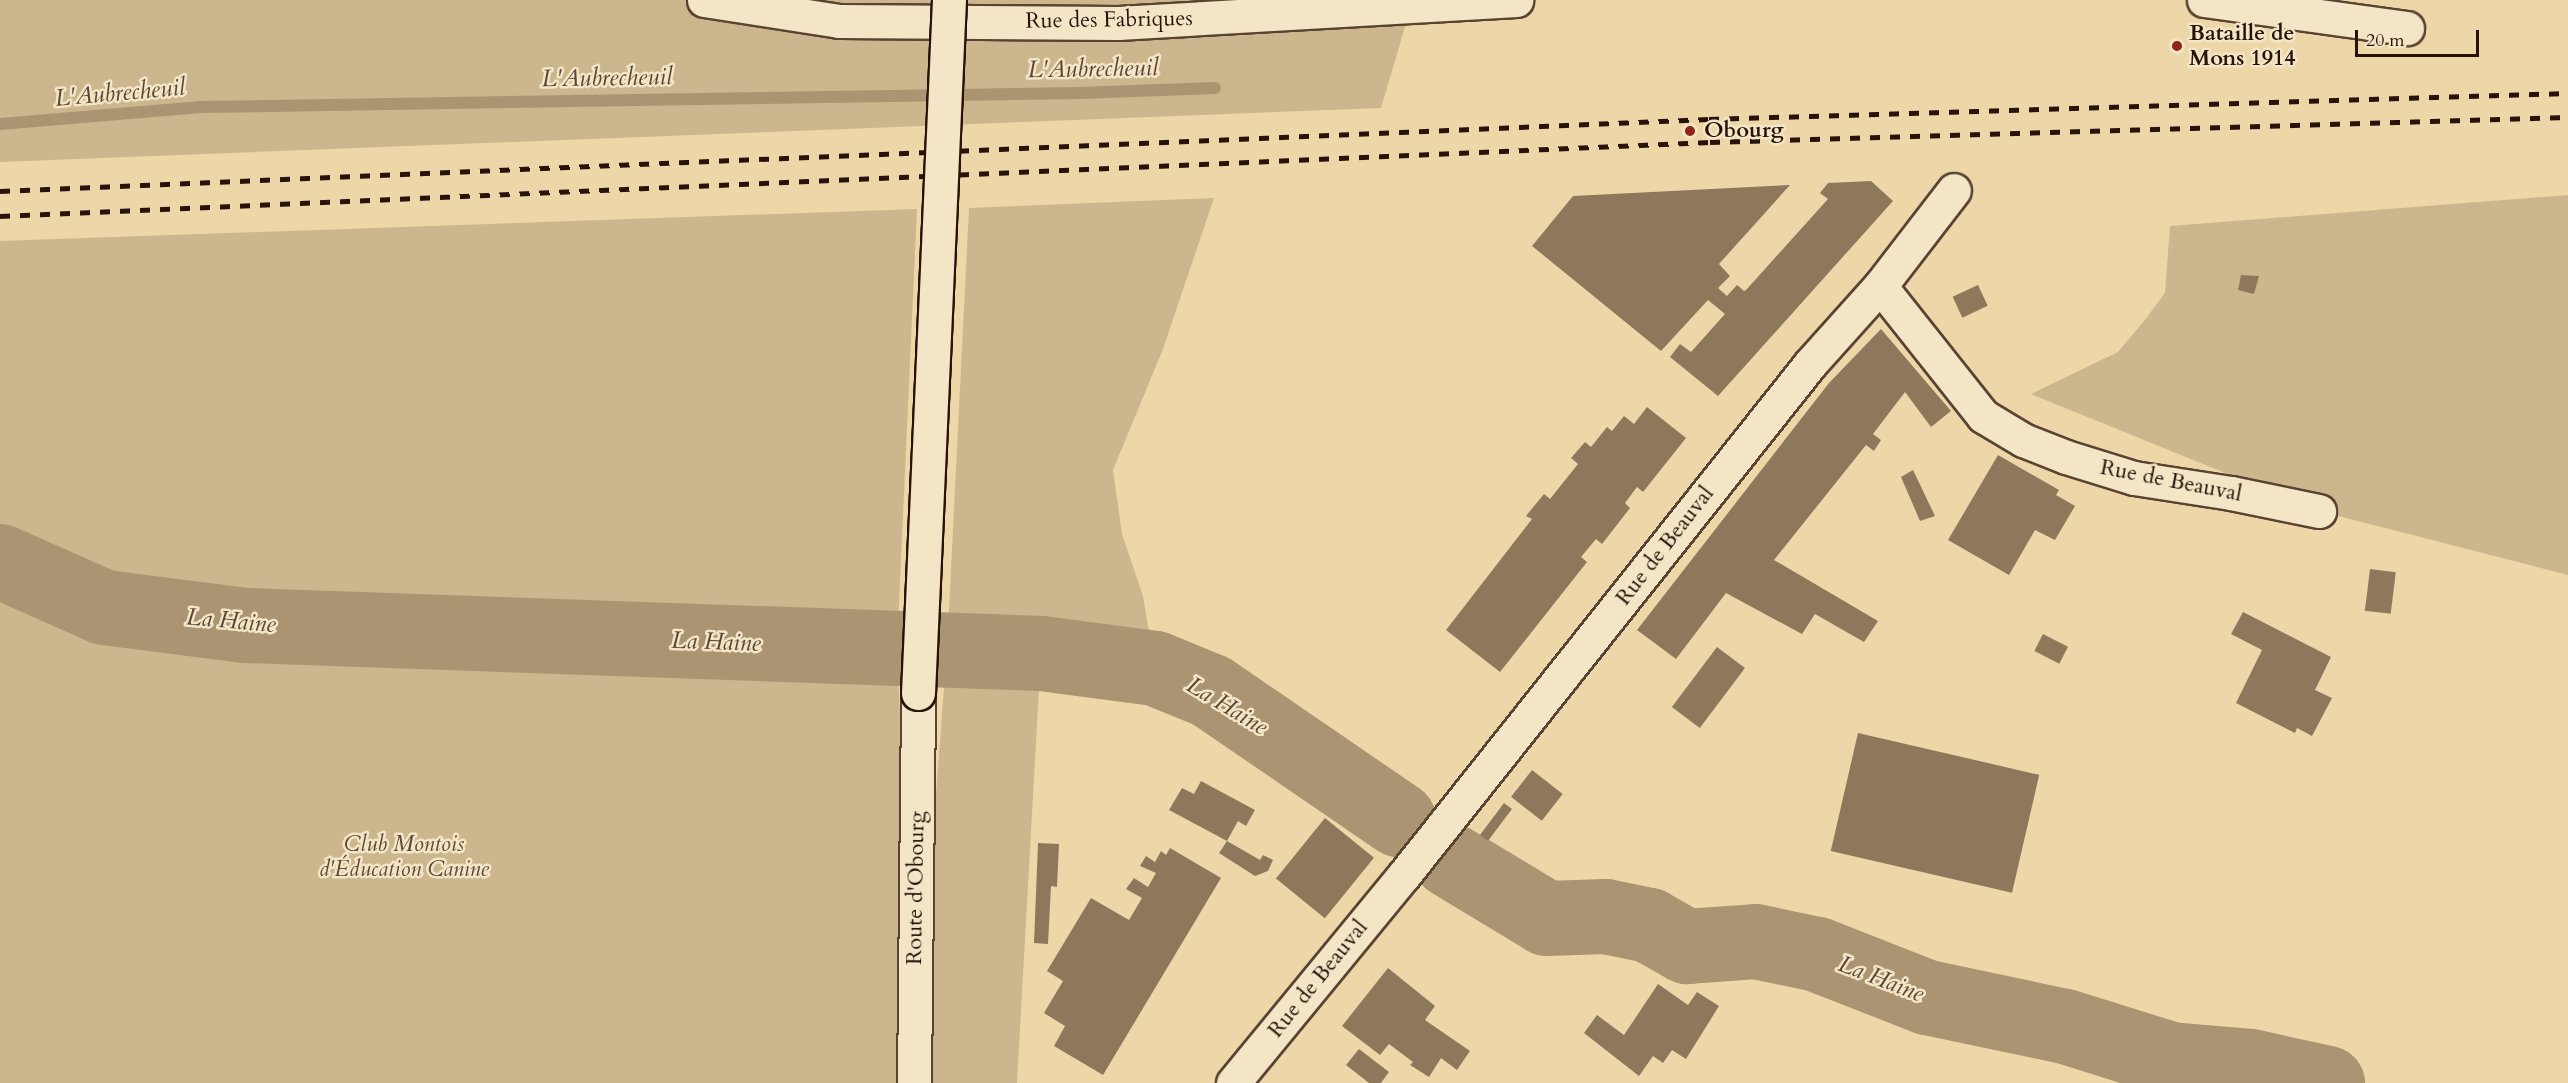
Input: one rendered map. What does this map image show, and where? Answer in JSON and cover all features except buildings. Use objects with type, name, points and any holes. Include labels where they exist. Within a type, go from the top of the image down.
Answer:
[{"type":"street","name":"Rue des Fabriques","points":[[704,0],[839,21],[1118,23],[1516,0]]},
{"type":"street","name":"Route d'Obourg","points":[[914,1083],[918,693],[949,0]]},
{"type":"street","points":[[2204,0],[2407,28]]},
{"type":"street","name":"Rue de Beauval","points":[[1233,1083],[1404,875],[1810,363],[1880,286],[1954,190]]},
{"type":"street","name":"Rue de Beauval","points":[[1880,286],[1983,416],[2023,440],[2066,457],[2134,478],[2231,493],[2319,511]]},
{"type":"green space","points":[[0,0],[1413,0],[1381,108],[0,162]]},
{"type":"green space","points":[[2568,195],[2568,575],[2319,511],[2031,394],[2118,352],[2144,321],[2165,293],[2170,226]]},
{"type":"green space","name":"Club Montois d'Éducation Canine","points":[[1214,198],[1163,349],[1113,470],[1122,534],[1143,596],[1155,668],[1041,653],[1017,1083],[0,1083],[0,241],[917,209],[897,647],[915,1070],[947,649],[969,208]]},
{"type":"waterway","name":"L'Aubrecheuil","points":[[0,124],[201,107],[1079,93],[1215,88]]},
{"type":"waterway","name":"La Haine","points":[[0,561],[104,607],[245,625],[1041,653],[1155,668],[1211,691],[1398,819]]},
{"type":"waterway","name":"La Haine","points":[[1450,860],[1546,918],[1605,916],[1649,925],[1686,946],[1755,941],[1817,954],[1927,997],[2065,1026],[2170,1059],[2250,1066],[2327,1083]]},
{"type":"railway","points":[[0,191],[1709,119],[2568,93]]},
{"type":"railway","points":[[0,216],[1710,142],[2568,117]]},
{"type":"place","name":"Bataille de Mons 1914","points":[[2177,46]]},
{"type":"place","name":"Obourg","points":[[1690,131]]}]
